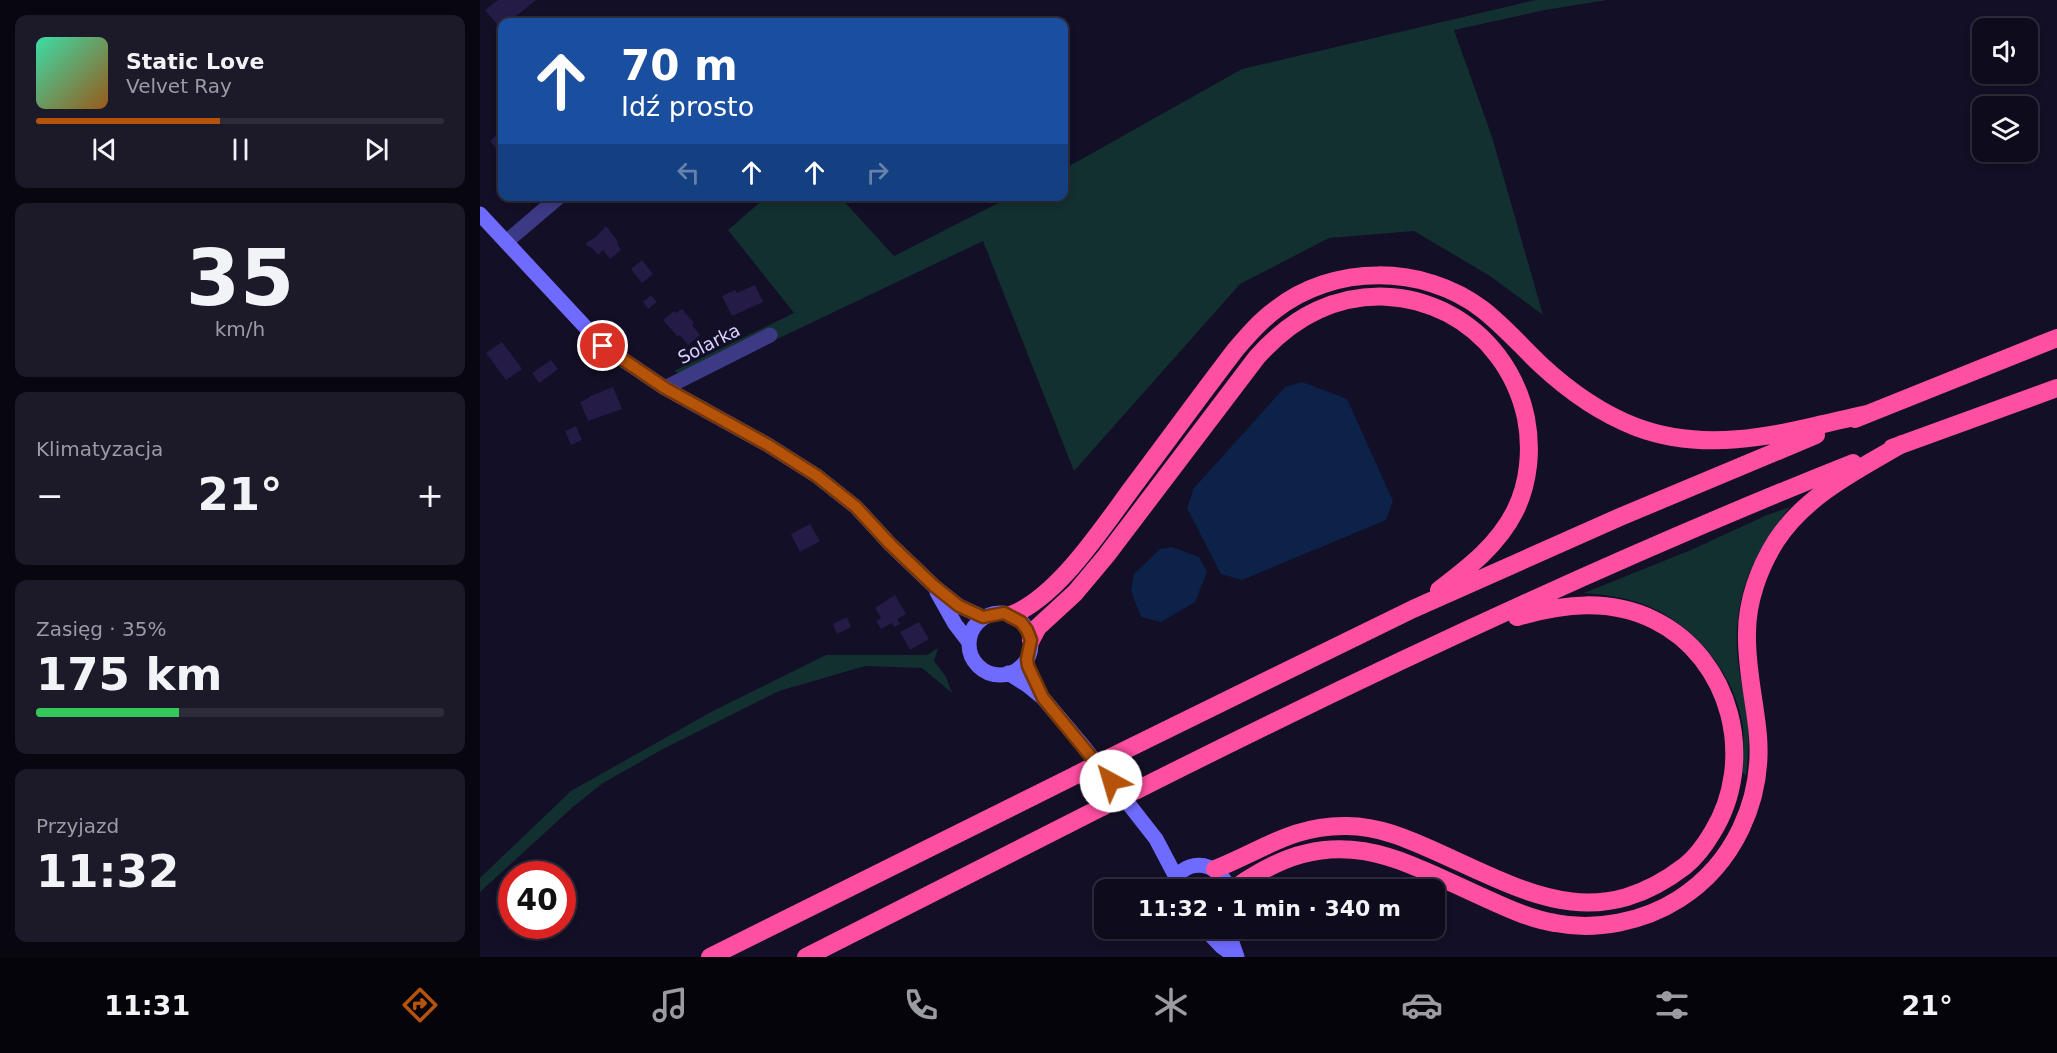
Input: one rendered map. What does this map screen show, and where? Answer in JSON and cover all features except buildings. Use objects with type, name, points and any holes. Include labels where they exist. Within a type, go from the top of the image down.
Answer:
[{"type":"highway","points":[[1011,615],[1029,606],[1075,561],[1252,330],[1288,301],[1333,281],[1366,276],[1401,276],[1419,279],[1450,290],[1466,298],[1492,317],[1540,364],[1582,398],[1620,420],[1655,433],[1700,441],[1744,440],[1867,414]]},
{"type":"highway","points":[[1031,640],[1038,627],[1075,593],[1106,556],[1268,345],[1290,327],[1317,311],[1343,301],[1369,297],[1401,298],[1429,305],[1445,311],[1475,332],[1499,356],[1513,379],[1528,426],[1527,475],[1515,510],[1504,529],[1479,557],[1413,609]]},
{"type":"highway","points":[[710,957],[1413,609],[1620,517],[2057,338]]},
{"type":"highway","points":[[806,957],[1344,687],[1464,631],[1671,539],[1902,444],[2057,388]]},
{"type":"highway","points":[[1445,880],[1517,913],[1555,923],[1579,926],[1640,917],[1679,899],[1697,885],[1728,852],[1747,816],[1753,797],[1757,777],[1758,735],[1748,660],[1747,632],[1753,591],[1764,562],[1777,539],[1816,498],[1844,478],[1902,444]]},
{"type":"highway","points":[[1215,869],[1276,839],[1300,831],[1323,826],[1348,825],[1369,828],[1410,840],[1527,892],[1562,902],[1600,902],[1626,898],[1648,890],[1688,863],[1707,842],[1720,820],[1734,776],[1735,757],[1734,733],[1729,709],[1719,685],[1695,651],[1672,631],[1654,620],[1629,610],[1600,605],[1559,606],[1464,631]]},
{"type":"highway","points":[[1249,879],[1291,856],[1340,848],[1378,853],[1400,860],[1442,879]]},
{"type":"street","points":[[506,242],[554,201]]},
{"type":"street","points":[[480,214],[603,346],[665,388],[768,445],[817,476],[856,507],[890,544],[934,586],[959,606],[983,617]]},
{"type":"street","name":"Solarka","points":[[665,388],[770,334]]},
{"type":"street","points":[[934,586],[955,624],[968,641],[972,657],[977,664],[991,673],[1008,674],[1043,698],[1156,838],[1188,867]]},
{"type":"street","points":[[968,641],[975,624],[983,617],[996,614],[1011,615],[1021,622],[1031,640],[1028,666],[1043,698]]},
{"type":"street","points":[[1008,674],[1019,668],[1027,659]]},
{"type":"street","points":[[1156,838],[1171,879]]},
{"type":"street","points":[[1177,879],[1188,867],[1202,865],[1215,869],[1226,879]]},
{"type":"street","points":[[1214,939],[1237,957]]},
{"type":"street","points":[[1231,939],[1237,957]]},
{"type":"green space","points":[[1536,0],[1607,0],[1545,10],[1454,30],[1492,137],[1543,315],[1490,276],[1414,231],[1329,238],[1240,284],[1074,471],[983,241],[693,379],[674,371],[794,313],[728,230],[761,201],[844,201],[894,256],[1002,201],[1068,201],[1068,167],[1242,69]]},
{"type":"green space","points":[[1790,507],[1756,558],[1748,575],[1739,612],[1737,653],[1748,732],[1746,776],[1742,772],[1744,747],[1742,722],[1737,703],[1729,684],[1707,650],[1693,636],[1661,612],[1628,600],[1584,593]]},
{"type":"green space","points":[[938,648],[934,661],[946,677],[952,693],[922,668],[865,666],[779,691],[663,749],[603,783],[514,861],[498,861],[498,876],[480,892],[480,878],[571,791],[711,712],[826,655],[927,655]]},
{"type":"water","points":[[1302,382],[1347,399],[1393,501],[1386,520],[1242,580],[1221,574],[1187,508],[1194,488],[1285,387]]},
{"type":"water","points":[[1172,547],[1199,557],[1207,572],[1195,602],[1161,622],[1141,617],[1131,591],[1134,574],[1160,549]]},
{"type":"route","points":[[603,346],[665,388],[768,445],[817,476],[856,507],[890,544],[934,586],[959,606],[983,617],[1004,613],[1021,622],[1031,640],[1028,666],[1043,698],[1111,781]]}]
